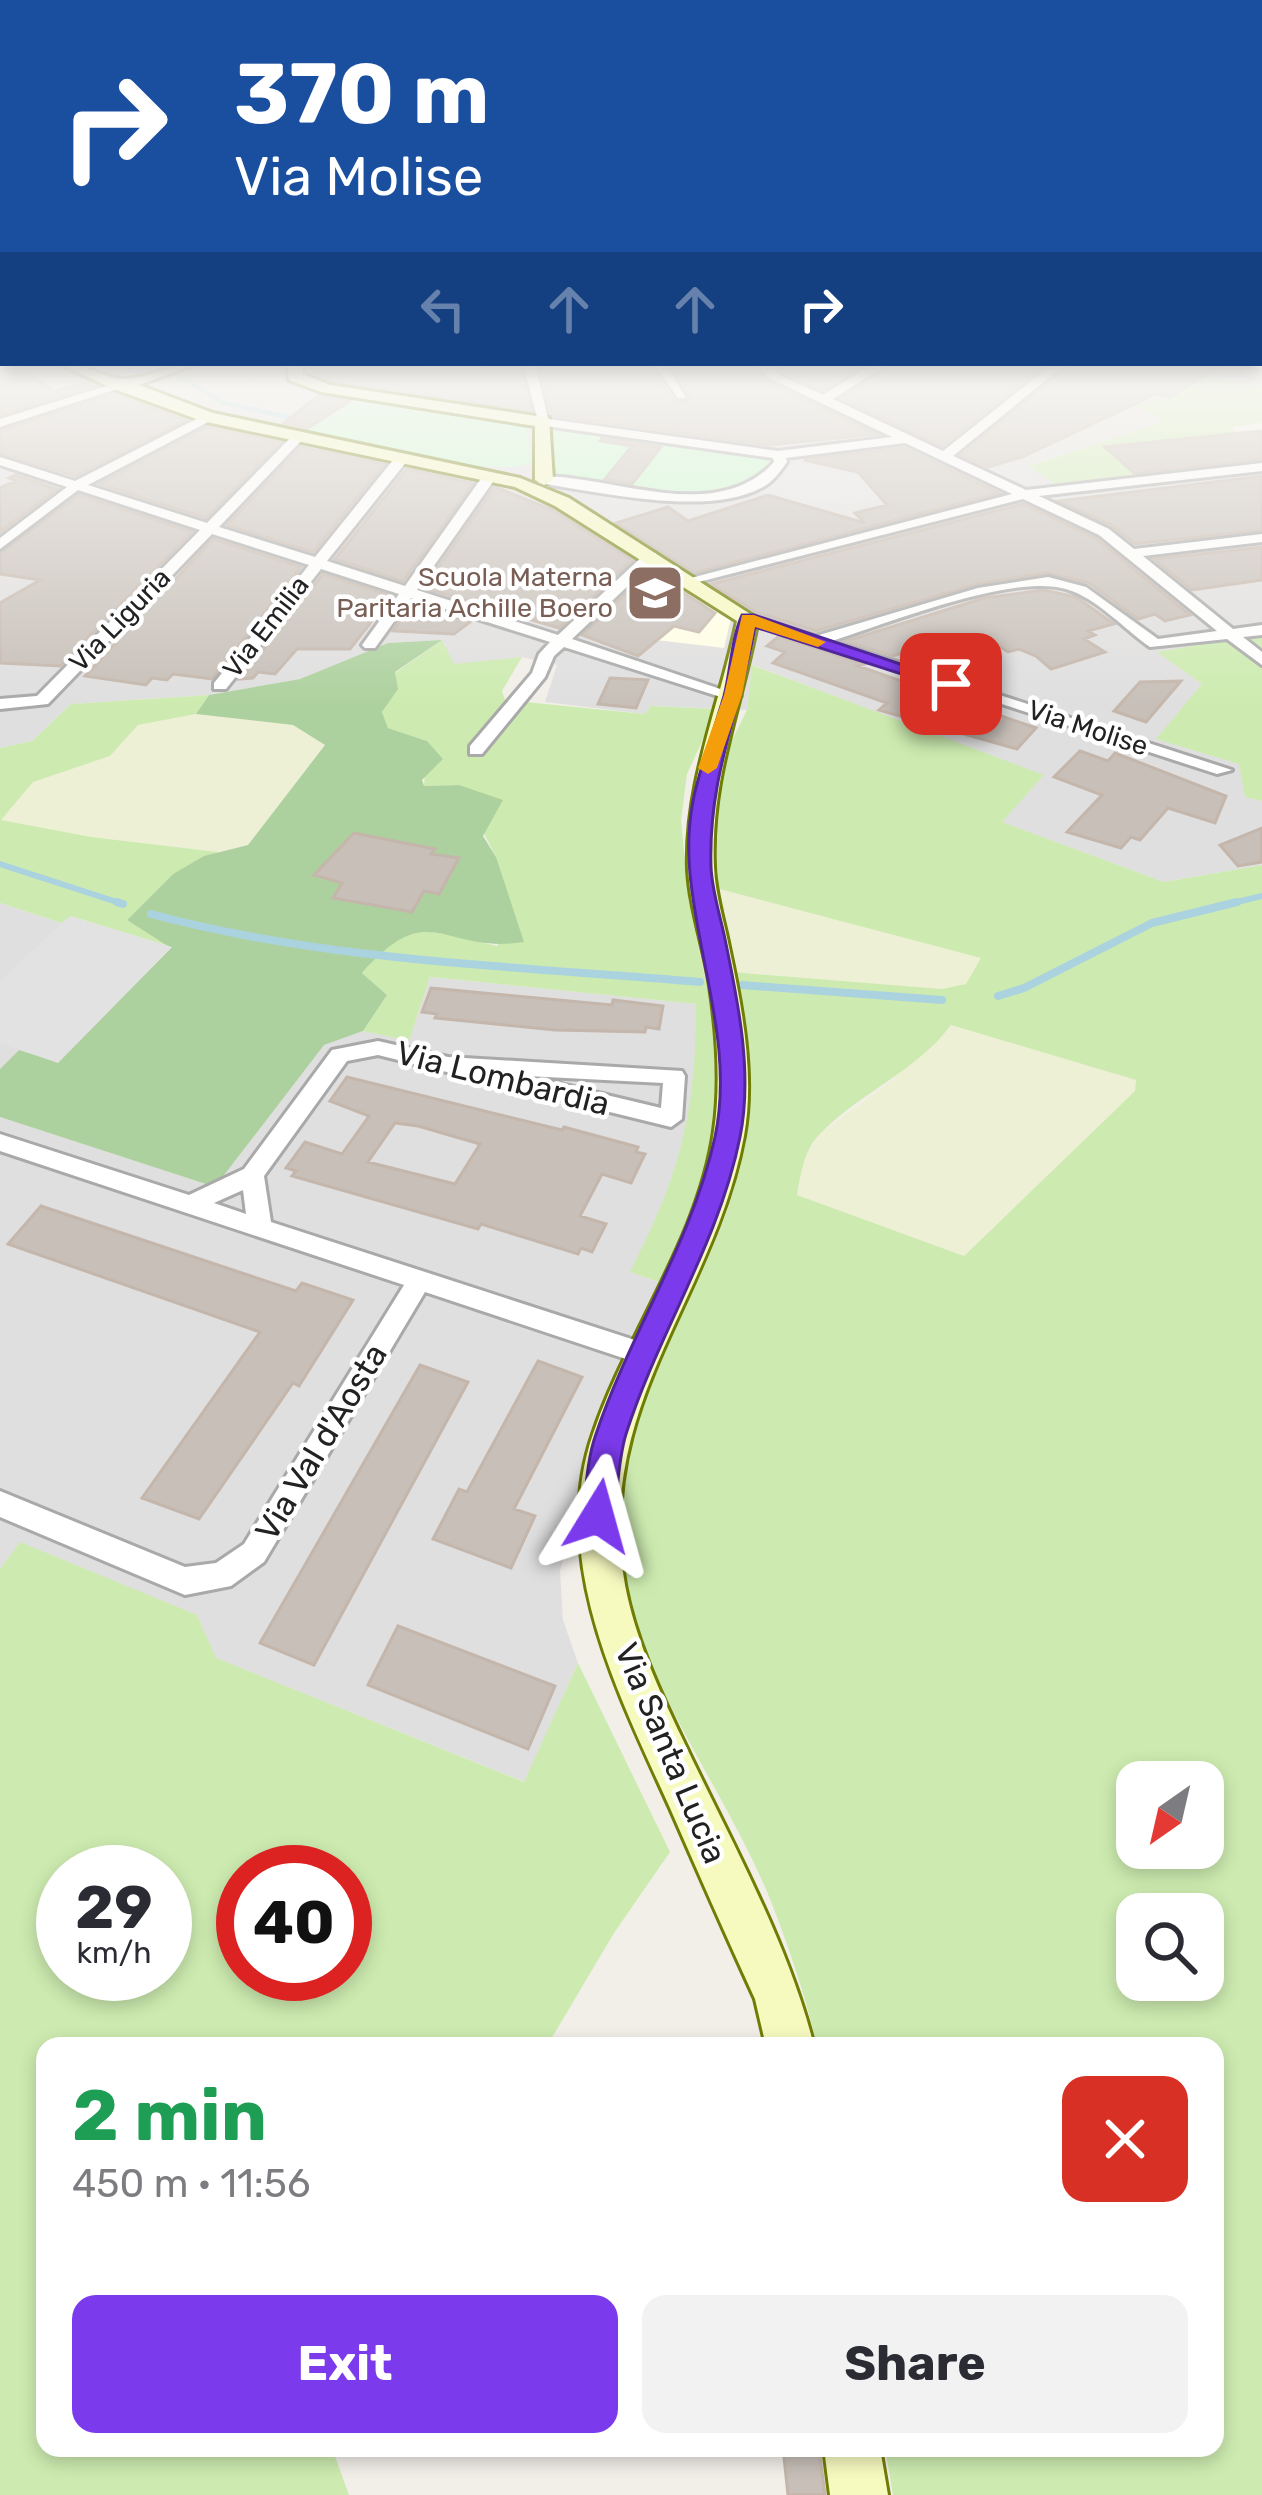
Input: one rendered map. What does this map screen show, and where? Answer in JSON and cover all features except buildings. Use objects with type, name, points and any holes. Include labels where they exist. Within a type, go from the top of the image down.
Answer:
[{"type":"street","points":[[39,473],[733,695]]},
{"type":"street","points":[[0,545],[76,485],[98,473]]},
{"type":"street","name":"Via Liguria","points":[[0,704],[42,701],[262,473]]},
{"type":"street","name":"Via Emilia","points":[[220,686],[390,473]]},
{"type":"street","points":[[520,480],[542,473]]},
{"type":"street","points":[[543,473],[562,502]]},
{"type":"street","points":[[546,473],[710,499],[764,484],[773,473]]},
{"type":"street","points":[[983,473],[1084,520],[1134,553],[1262,660]]},
{"type":"street","points":[[692,582],[1026,494],[1206,473]]},
{"type":"street","points":[[370,645],[410,593],[483,474],[520,480],[562,502],[748,619]]},
{"type":"street","points":[[0,521],[22,528]]},
{"type":"street","points":[[1134,553],[1262,538]]},
{"type":"street","points":[[476,750],[539,674],[547,654],[651,556]]},
{"type":"street","points":[[815,641],[990,589],[1045,583],[1072,586],[1155,644],[1262,630]]},
{"type":"street","name":"Via Molise","points":[[748,619],[1222,770]]},
{"type":"street","name":"Via Santa Lucia","points":[[748,619],[733,695],[706,774],[700,813],[701,875],[724,988],[733,1086],[728,1135],[706,1217],[641,1353],[609,1440],[598,1516],[606,1588],[635,1683],[778,1997],[788,2037]]},
{"type":"street","name":"Via Lombardia","points":[[191,1204],[252,1175],[340,1055],[378,1048],[671,1118],[674,1076],[448,1064]]},
{"type":"street","points":[[0,1142],[641,1353]]},
{"type":"street","points":[[252,1175],[260,1226]]},
{"type":"street","name":"Via Val d'Aosta","points":[[0,1504],[185,1581],[221,1576],[254,1553],[420,1279]]},
{"type":"street","points":[[853,2457],[859,2495]]},
{"type":"shaded area","points":[[0,473],[1042,473],[1056,484],[1157,473],[1262,473],[1262,634],[1158,652],[1203,684],[1157,739],[1240,764],[1245,797],[1262,801],[1262,865],[1164,882],[1001,822],[1043,776],[753,665],[747,710],[652,706],[645,714],[545,702],[557,665],[522,657],[453,665],[442,640],[388,643],[300,679],[209,695],[71,704],[32,741],[0,748]]},
{"type":"shaded area","points":[[778,473],[844,473],[921,491],[855,504],[789,502],[754,489],[772,482]]},
{"type":"shaded area","name":"Scuola Materna Paritaria Achille Boero","points":[[648,568],[731,618],[724,648],[580,631]]},
{"type":"shaded area","points":[[196,714],[293,725],[325,745],[248,845],[218,852],[0,821],[33,782],[110,756],[138,725]]},
{"type":"shaded area","points":[[712,887],[982,957],[966,985],[942,989],[731,972]]},
{"type":"shaded area","points":[[0,903],[62,923],[70,916],[58,1063],[19,1050],[0,1069]]},
{"type":"shaded area","points":[[70,916],[172,947],[58,1063],[0,1043],[0,981]]},
{"type":"shaded area","points":[[430,977],[697,1004],[696,1066],[687,1133],[657,1220],[631,1272],[659,1282],[590,1432],[578,1512],[560,1571],[563,1620],[578,1663],[525,1782],[215,1658],[20,1543],[0,1569],[0,1117],[215,1187],[324,1044],[363,1031],[409,1040]]},
{"type":"shaded area","points":[[950,1025],[1136,1079],[1135,1091],[964,1256],[797,1195],[804,1160],[818,1135],[891,1081]]},
{"type":"green space","points":[[763,473],[759,480],[730,487],[680,493],[556,475]]},
{"type":"green space","points":[[1040,473],[1160,473],[1056,485]]},
{"type":"green space","points":[[1262,634],[1262,801],[1245,797],[1239,764],[1156,739],[1202,684],[1157,652]]},
{"type":"green space","points":[[442,640],[454,664],[522,657],[502,691],[505,700],[645,714],[651,706],[717,709],[687,774],[681,821],[689,903],[718,1038],[718,1102],[705,1180],[659,1282],[630,1272],[661,1205],[682,1143],[693,1079],[696,1004],[430,977],[409,1041],[363,1031],[387,995],[362,973],[395,942],[423,932],[498,946],[496,857],[459,785],[424,786],[427,741],[388,728],[382,712],[397,689],[395,673]]},
{"type":"green space","points":[[442,640],[395,672],[398,689],[382,712],[388,728],[427,741],[443,759],[422,780],[424,786],[459,785],[503,800],[483,836],[496,857],[524,942],[496,944],[422,932],[385,950],[362,973],[387,995],[363,1031],[324,1045],[215,1187],[0,1117],[0,1069],[19,1050],[58,1062],[171,948],[127,920],[173,874],[204,856],[248,845],[325,745],[293,725],[196,714],[209,695],[300,679],[388,643]]},
{"type":"green space","points":[[752,665],[1044,775],[1002,822],[1164,882],[1262,865],[1262,2495],[893,2495],[887,2457],[1224,2457],[1224,2037],[815,2037],[770,1899],[659,1681],[627,1589],[620,1540],[621,1491],[642,1402],[718,1234],[740,1162],[744,1080],[731,972],[942,989],[966,984],[981,958],[712,887],[724,756],[747,710]],"holes":[[[951,1025],[1136,1080],[1135,1091],[964,1256],[797,1195],[807,1155],[820,1134],[921,1056]]]},
{"type":"green space","points":[[209,695],[196,714],[138,725],[110,756],[33,782],[1,820],[91,837],[218,852],[173,874],[127,920],[172,947],[70,916],[62,923],[0,903],[0,748],[32,741],[71,704]]},
{"type":"green space","points":[[20,1542],[197,1615],[216,1658],[524,1782],[578,1663],[670,1852],[614,1933],[552,2037],[36,2037],[36,2457],[335,2457],[349,2495],[0,2495],[0,1569]]},
{"type":"waterway","points":[[0,864],[123,904],[117,902]]},
{"type":"waterway","points":[[1225,905],[1262,896]]},
{"type":"waterway","points":[[998,996],[1024,988],[1152,923],[1237,902]]},
{"type":"waterway","points":[[151,914],[286,943],[355,952],[700,982]]},
{"type":"waterway","points":[[742,985],[942,1000]]},
{"type":"slow traffic","points":[[708,768],[733,695],[748,619],[818,642]]},
{"type":"place","name":"Scuola Materna Paritaria Achille Boero","points":[[655,593]]},
{"type":"route","points":[[598,1516],[609,1440],[641,1353],[706,1217],[728,1135],[733,1086],[724,988],[701,875],[700,813],[706,774],[733,695],[748,619],[951,684]]}]
